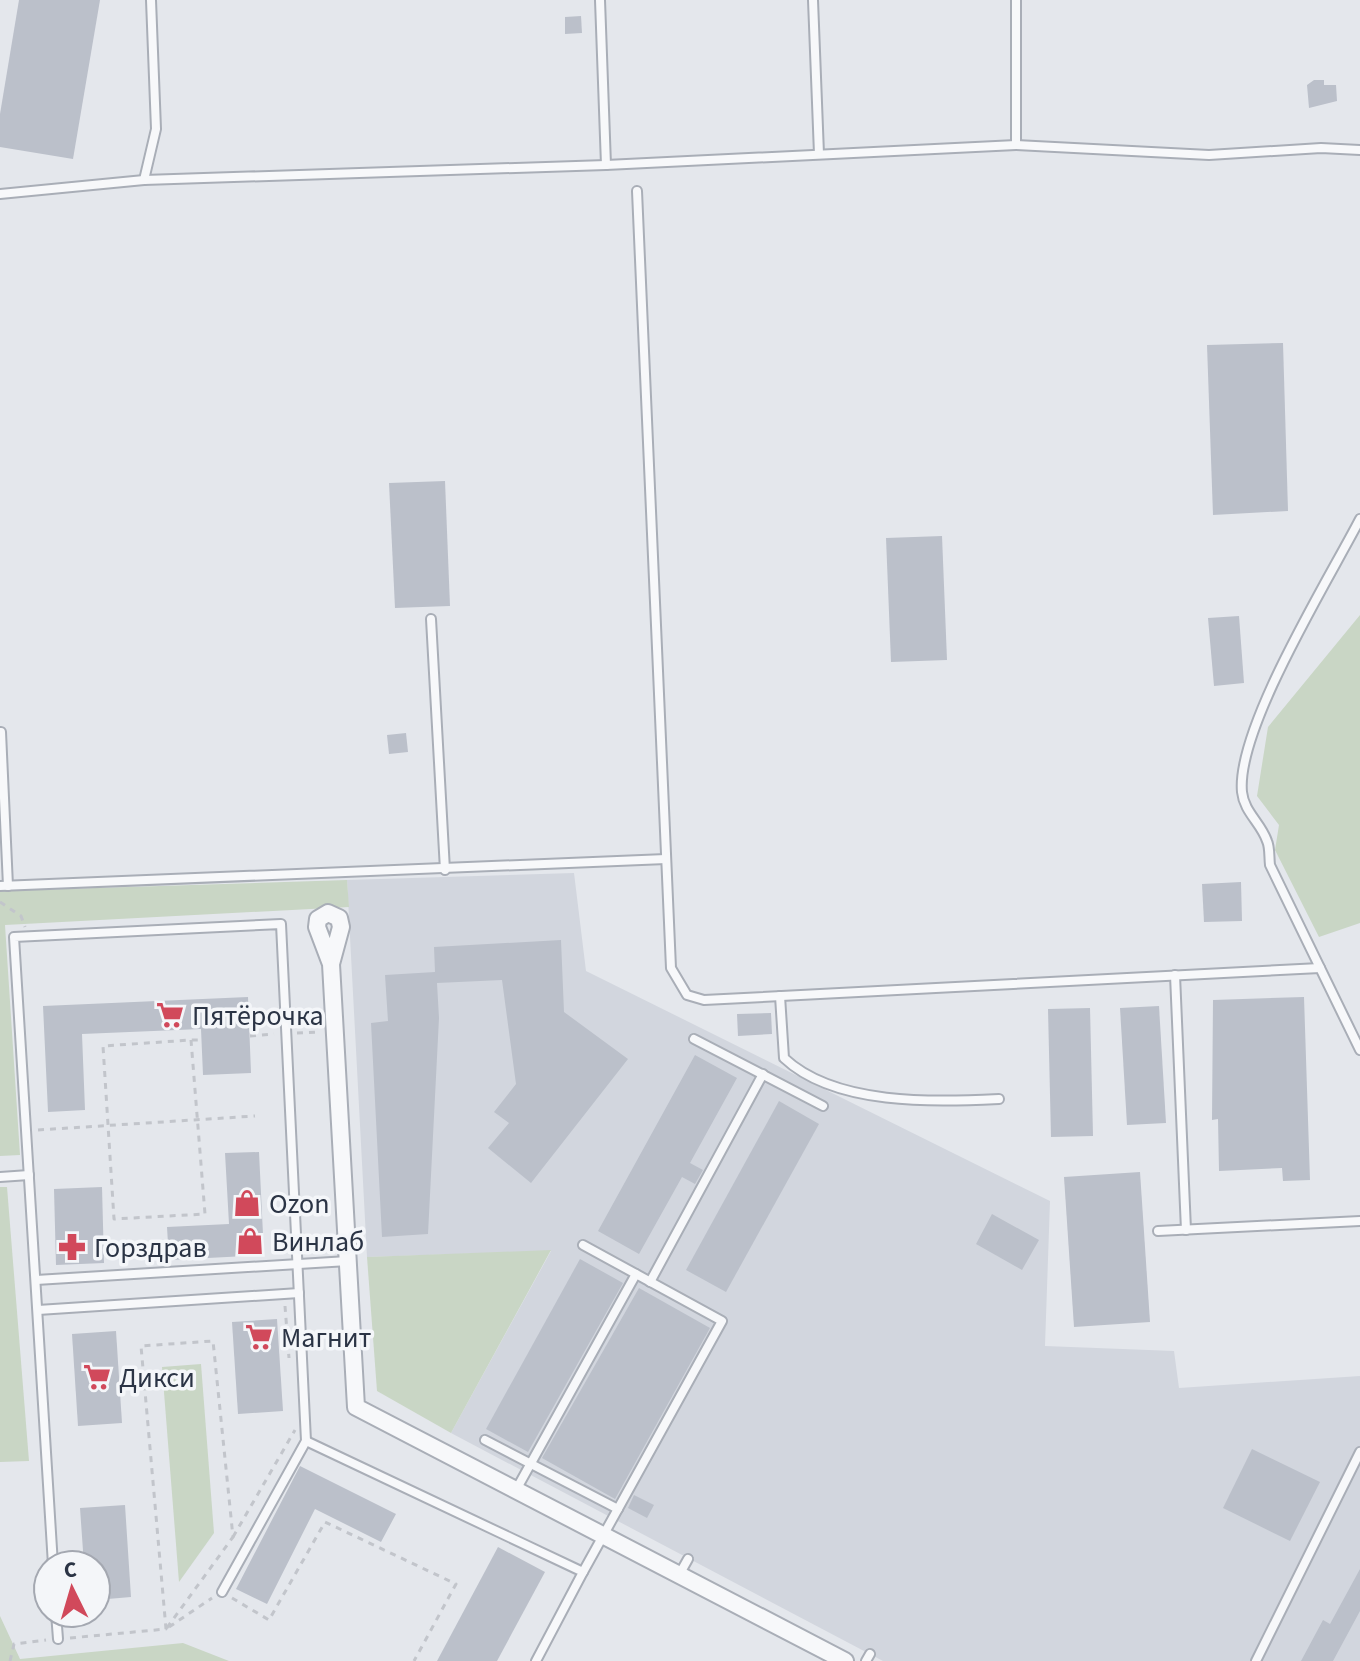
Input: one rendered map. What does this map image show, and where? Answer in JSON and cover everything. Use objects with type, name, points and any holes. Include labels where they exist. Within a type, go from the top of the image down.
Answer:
[{"type":"street","points":[[331,964],[356,1407],[845,1661]]},
{"type":"lane","points":[[144,180],[156,129],[151,0]]},
{"type":"lane","points":[[600,0],[606,165]]},
{"type":"lane","points":[[813,0],[819,154]]},
{"type":"lane","points":[[1016,0],[1016,145]]},
{"type":"lane","points":[[0,194],[144,180],[606,165],[1016,145],[1209,155],[1360,150]]},
{"type":"lane","points":[[637,191],[671,968],[687,995],[704,1000],[1320,968]]},
{"type":"lane","points":[[1360,519],[1264,702],[1246,763],[1242,792],[1250,816],[1268,841],[1270,865],[1360,1050]]},
{"type":"lane","points":[[431,619],[445,870]]},
{"type":"lane","points":[[1,732],[4,886],[666,859]]},
{"type":"lane","points":[[52,1549],[14,937],[281,924],[306,1441],[222,1592]]},
{"type":"lane","points":[[1175,975],[1186,1230]]},
{"type":"lane","points":[[780,996],[784,1058],[796,1067],[844,1089],[917,1103],[999,1099]]},
{"type":"lane","points":[[694,1039],[823,1106]]},
{"type":"lane","points":[[650,1282],[763,1074]]},
{"type":"lane","points":[[0,1177],[29,1175]]},
{"type":"lane","points":[[1158,1231],[1360,1221]]},
{"type":"lane","points":[[536,1661],[722,1321],[583,1245]]},
{"type":"lane","points":[[36,1280],[348,1261]]},
{"type":"lane","points":[[516,1490],[636,1274]]},
{"type":"lane","points":[[38,1310],[299,1293]]},
{"type":"lane","points":[[485,1440],[618,1509]]},
{"type":"lane","points":[[306,1441],[583,1572]]},
{"type":"lane","points":[[1256,1661],[1360,1452]]},
{"type":"lane","points":[[679,1575],[688,1559]]},
{"type":"lane","points":[[57,1629],[58,1639]]},
{"type":"path","points":[[0,902],[21,916],[26,936]]},
{"type":"path","points":[[191,1040],[205,1214],[114,1219],[103,1046],[191,1040],[202,1040]]},
{"type":"path","points":[[38,1130],[255,1116]]},
{"type":"path","points":[[284,1294],[290,1369]]},
{"type":"path","points":[[166,1629],[141,1346],[213,1341],[233,1537]]},
{"type":"path","points":[[166,1629],[233,1537],[295,1430]]},
{"type":"path","points":[[10,1661],[14,1644],[166,1629],[222,1592],[269,1620],[325,1522],[456,1584],[414,1661]]},
{"type":"shaded area","points":[[574,873],[586,971],[1050,1201],[1045,1346],[1174,1351],[1179,1388],[1360,1376],[1360,1661],[883,1661],[451,1433],[551,1251],[367,1257],[347,880]]},
{"type":"green space","points":[[1360,615],[1360,923],[1319,937],[1275,850],[1279,825],[1257,796],[1268,727]]},
{"type":"green space","points":[[347,880],[349,907],[5,925],[20,1155],[0,1156],[0,891]]},
{"type":"green space","points":[[0,1187],[7,1187],[29,1461],[0,1462]]},
{"type":"green space","points":[[551,1250],[451,1433],[377,1391],[367,1257]]},
{"type":"green space","points":[[201,1364],[214,1533],[179,1582],[162,1367]]},
{"type":"green space","points":[[0,1616],[20,1659],[183,1643],[229,1661],[0,1661]]},
{"type":"building","points":[[19,0],[100,0],[73,159],[0,147],[0,114]]},
{"type":"building","points":[[581,16],[582,33],[565,34],[565,17]]},
{"type":"building","points":[[1314,80],[1324,80],[1324,85],[1336,85],[1337,101],[1309,108],[1307,85]]},
{"type":"building","points":[[1283,343],[1288,511],[1213,515],[1207,345]]},
{"type":"building","points":[[445,481],[450,606],[395,608],[389,483]]},
{"type":"building","points":[[942,536],[947,660],[891,662],[886,538]]},
{"type":"building","points":[[1239,616],[1244,683],[1214,686],[1208,618]]},
{"type":"building","points":[[406,733],[408,752],[389,754],[387,735]]},
{"type":"building","points":[[1241,882],[1242,921],[1204,922],[1202,884]]},
{"type":"building","points":[[561,940],[564,1012],[628,1059],[531,1183],[488,1148],[509,1123],[494,1112],[516,1084],[502,980],[437,983],[439,1018],[428,1234],[382,1237],[371,1023],[388,1021],[385,975],[435,972],[434,947]]},
{"type":"building","points":[[248,997],[251,1073],[203,1075],[201,1029],[82,1034],[85,1110],[48,1112],[43,1006]]},
{"type":"building","points":[[1304,997],[1310,1180],[1283,1181],[1282,1168],[1219,1171],[1218,1119],[1212,1120],[1213,1000]]},
{"type":"building","points":[[1159,1006],[1166,1123],[1127,1125],[1120,1008]]},
{"type":"building","points":[[1090,1008],[1093,1136],[1051,1137],[1048,1009]]},
{"type":"building","points":[[771,1013],[772,1034],[738,1036],[737,1014]]},
{"type":"building","points":[[695,1055],[737,1078],[690,1163],[703,1170],[695,1184],[682,1177],[639,1254],[598,1231]]},
{"type":"building","points":[[779,1101],[819,1124],[726,1292],[686,1270]]},
{"type":"building","points":[[259,1152],[264,1255],[169,1260],[167,1227],[229,1224],[225,1153]]},
{"type":"building","points":[[1140,1172],[1150,1322],[1074,1327],[1064,1177]]},
{"type":"building","points":[[102,1187],[104,1263],[56,1265],[54,1189]]},
{"type":"building","points":[[992,1214],[1039,1240],[1022,1270],[976,1244]]},
{"type":"building","points":[[580,1259],[623,1283],[528,1452],[486,1429]]},
{"type":"building","points":[[639,1288],[710,1328],[615,1499],[542,1458]]},
{"type":"building","points":[[277,1319],[283,1411],[238,1414],[232,1322]]},
{"type":"building","points":[[116,1331],[122,1423],[78,1426],[72,1334]]},
{"type":"building","points":[[1252,1449],[1320,1482],[1290,1541],[1223,1508]]},
{"type":"building","points":[[300,1466],[396,1514],[381,1542],[315,1509],[267,1604],[236,1589]]},
{"type":"building","points":[[634,1495],[654,1505],[647,1518],[628,1508]]},
{"type":"building","points":[[125,1505],[131,1597],[112,1599],[112,1549],[83,1549],[80,1508]]},
{"type":"building","points":[[498,1547],[545,1572],[497,1661],[437,1661]]},
{"type":"building","points":[[1360,1569],[1360,1611],[1333,1661],[1301,1661],[1323,1620],[1330,1624]]},
{"type":"place","name":"Пятёрочка","points":[[170,1015]]},
{"type":"place","name":"Ozon","points":[[247,1203]]},
{"type":"place","name":"Винлаб","points":[[250,1241]]},
{"type":"place","name":"Горздрав","points":[[72,1247]]},
{"type":"place","name":"Магнит","points":[[259,1337]]},
{"type":"place","name":"Дикси","points":[[97,1377]]}]
